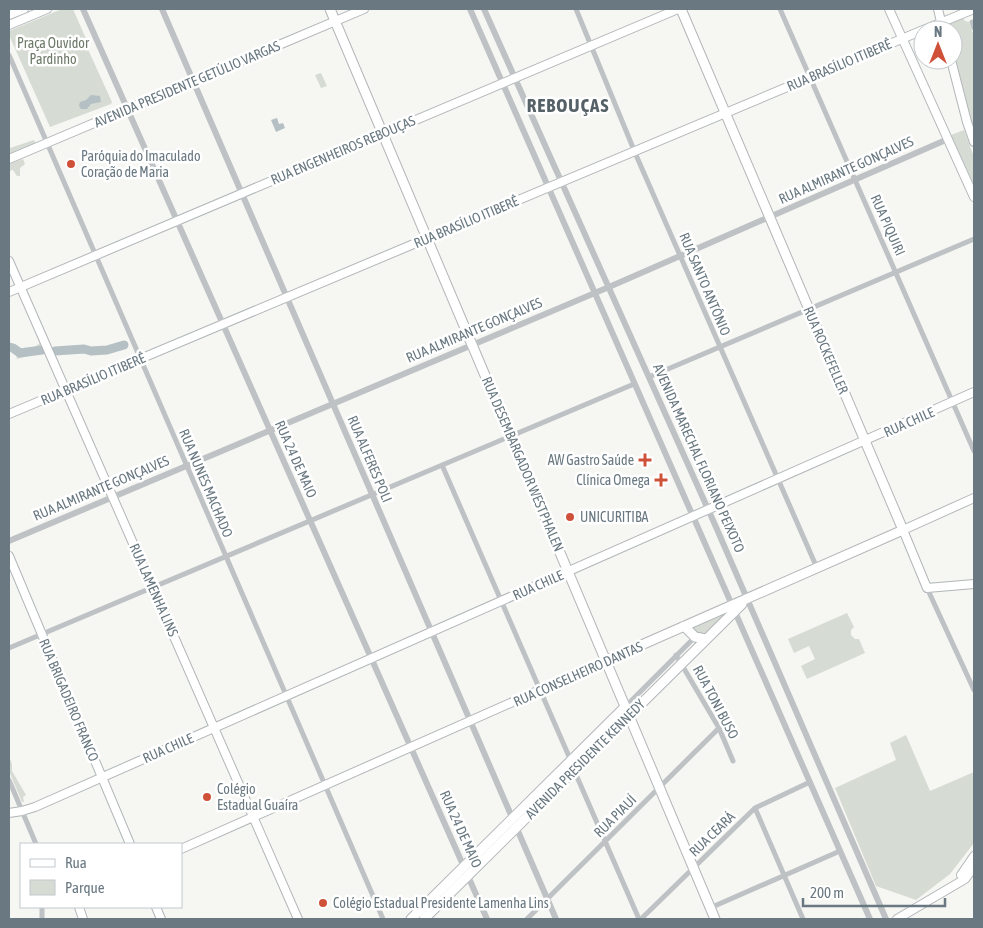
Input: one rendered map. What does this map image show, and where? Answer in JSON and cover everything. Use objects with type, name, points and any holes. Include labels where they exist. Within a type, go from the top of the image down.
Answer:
[{"type":"main road","points":[[9,15],[24,9]]},
{"type":"main road","points":[[9,25],[47,9]]},
{"type":"main road","name":"RUA DESEMBARGADOR WESTPHALEN","points":[[330,9],[715,919]]},
{"type":"main road","name":"AVENIDA PRESIDENTE GETÚLIO VARGAS","points":[[9,159],[364,9]]},
{"type":"main road","name":"RUA ENGENHEIROS REBOUÇAS","points":[[9,292],[679,9]]},
{"type":"main road","name":"RUA ROCKEFELLER","points":[[679,9],[927,588]]},
{"type":"main road","points":[[889,9],[974,197]]},
{"type":"main road","name":"RUA BRASÍLIO ITIBERÊ","points":[[953,20],[974,9]]},
{"type":"main road","name":"RUA BRASÍLIO ITIBERÊ","points":[[9,414],[913,34]]},
{"type":"main road","points":[[954,70],[974,142]]},
{"type":"main road","name":"RUA LAMENHA LINS","points":[[9,261],[298,919]]},
{"type":"main road","name":"RUA CHILE","points":[[9,813],[22,811],[102,778],[974,392]]},
{"type":"main road","name":"RUA CONSELHEIRO DANTAS","points":[[182,849],[684,626],[733,608],[747,598],[974,498]]},
{"type":"main road","name":"RUA BRIGADEIRO FRANCO","points":[[9,556],[130,843]]},
{"type":"main road","points":[[927,588],[974,584]]},
{"type":"main road","name":"AVENIDA PRESIDENTE KENNEDY","points":[[411,919],[441,889],[466,871],[516,828],[570,761],[591,747],[629,716],[679,659],[706,639],[733,608]]},
{"type":"main road","points":[[684,626],[695,637],[706,639]]},
{"type":"main road","name":"AVENIDA PRESIDENTE KENNEDY","points":[[424,919],[444,900],[466,871],[512,819],[574,770],[625,707]]},
{"type":"main road","points":[[948,889],[963,874],[974,856]]},
{"type":"main road","points":[[965,879],[974,867]]},
{"type":"main road","points":[[897,919],[974,873]]},
{"type":"main road","points":[[441,889],[444,900]]},
{"type":"street","name":"RUA 24 DE MAIO","points":[[83,9],[487,919]]},
{"type":"street","name":"RUA ALFERES POLI","points":[[162,9],[556,919]]},
{"type":"street","points":[[470,9],[870,919]]},
{"type":"street","name":"AVENIDA MARECHAL FLORIANO PEIXOTO","points":[[484,9],[747,598],[886,919]]},
{"type":"street","name":"RUA SANTO ANTÔNIO","points":[[576,9],[680,256],[816,568]]},
{"type":"street","name":"RUA PIQUIRI","points":[[780,9],[974,451]]},
{"type":"street","points":[[972,22],[974,28]]},
{"type":"street","name":"RUA NUNES MACHADO","points":[[9,56],[383,919]]},
{"type":"street","name":"RUA ALMIRANTE GONÇALVES","points":[[9,541],[609,287],[948,140]]},
{"type":"street","points":[[649,377],[896,273],[974,238]]},
{"type":"street","points":[[9,648],[634,384]]},
{"type":"street","points":[[442,465],[570,761]]},
{"type":"street","name":"RUA ROCKEFELLER","points":[[927,588],[974,690]]},
{"type":"street","name":"AVENIDA PRESIDENTE KENNEDY","points":[[625,707],[679,659],[695,637]]},
{"type":"street","name":"RUA TONI BUSO","points":[[679,659],[719,728],[733,761]]},
{"type":"street","name":"RUA PIAUÍ","points":[[527,919],[719,728]]},
{"type":"street","points":[[574,770],[640,919]]},
{"type":"street","points":[[9,780],[36,843]]},
{"type":"street","name":"RUA CEARÁ","points":[[640,919],[755,808],[810,782]]},
{"type":"street","points":[[755,808],[803,919]]},
{"type":"street","points":[[710,908],[840,851]]},
{"type":"green space","name":"Praça Ouvidor Pardinho","points":[[62,9],[73,9],[87,41],[86,45],[112,102],[50,127],[9,35],[9,31]]},
{"type":"green space","points":[[970,11],[971,14],[963,18],[969,22],[974,36],[974,138],[956,70],[963,70],[963,20],[953,20]]},
{"type":"green space","points":[[321,73],[327,86],[321,88],[315,75]]},
{"type":"green space","points":[[964,130],[974,157],[974,185],[951,135]]},
{"type":"green space","points":[[34,140],[36,144],[9,156],[10,148]]},
{"type":"green space","points":[[23,159],[25,164],[20,168],[20,176],[17,176],[13,170],[9,171],[9,164]]},
{"type":"green space","points":[[9,342],[16,345],[20,351],[31,350],[40,343],[41,352],[17,359],[16,355],[9,350]]},
{"type":"green space","points":[[728,610],[729,612],[706,635],[697,634],[691,626]]},
{"type":"green space","points":[[847,613],[854,627],[851,630],[851,635],[855,639],[859,639],[865,653],[807,679],[801,666],[815,659],[809,646],[794,653],[788,639]]},
{"type":"green space","points":[[906,735],[930,791],[974,772],[974,843],[950,874],[916,900],[876,886],[835,788],[896,760],[890,743]]},
{"type":"green space","points":[[9,756],[12,771],[26,795],[23,797],[24,802],[22,802],[9,771]]},
{"type":"shaded area","points":[[91,95],[100,96],[101,102],[91,104],[87,109],[81,109],[79,106],[80,102],[86,100]]},
{"type":"shaded area","points":[[277,118],[279,124],[283,123],[285,128],[276,132],[271,120]]},
{"type":"waterway","points":[[55,351],[107,350],[124,345]]},
{"type":"waterway","points":[[9,347],[20,353],[42,350]]},
{"type":"place","name":"Paróquia do Imaculado Coração de Maria","points":[[71,164]]},
{"type":"place","name":"AW Gastro Saúde","points":[[645,460]]},
{"type":"place","name":"Clínica Omega","points":[[661,480]]},
{"type":"place","name":"UNICURITIBA","points":[[570,517]]},
{"type":"place","name":"Colégio Estadual Guaíra","points":[[207,797]]},
{"type":"place","name":"Colégio Estadual Presidente Lamenha Lins","points":[[323,903]]},
{"type":"district","name":"REBOUÇAS","points":[[568,105]]}]
